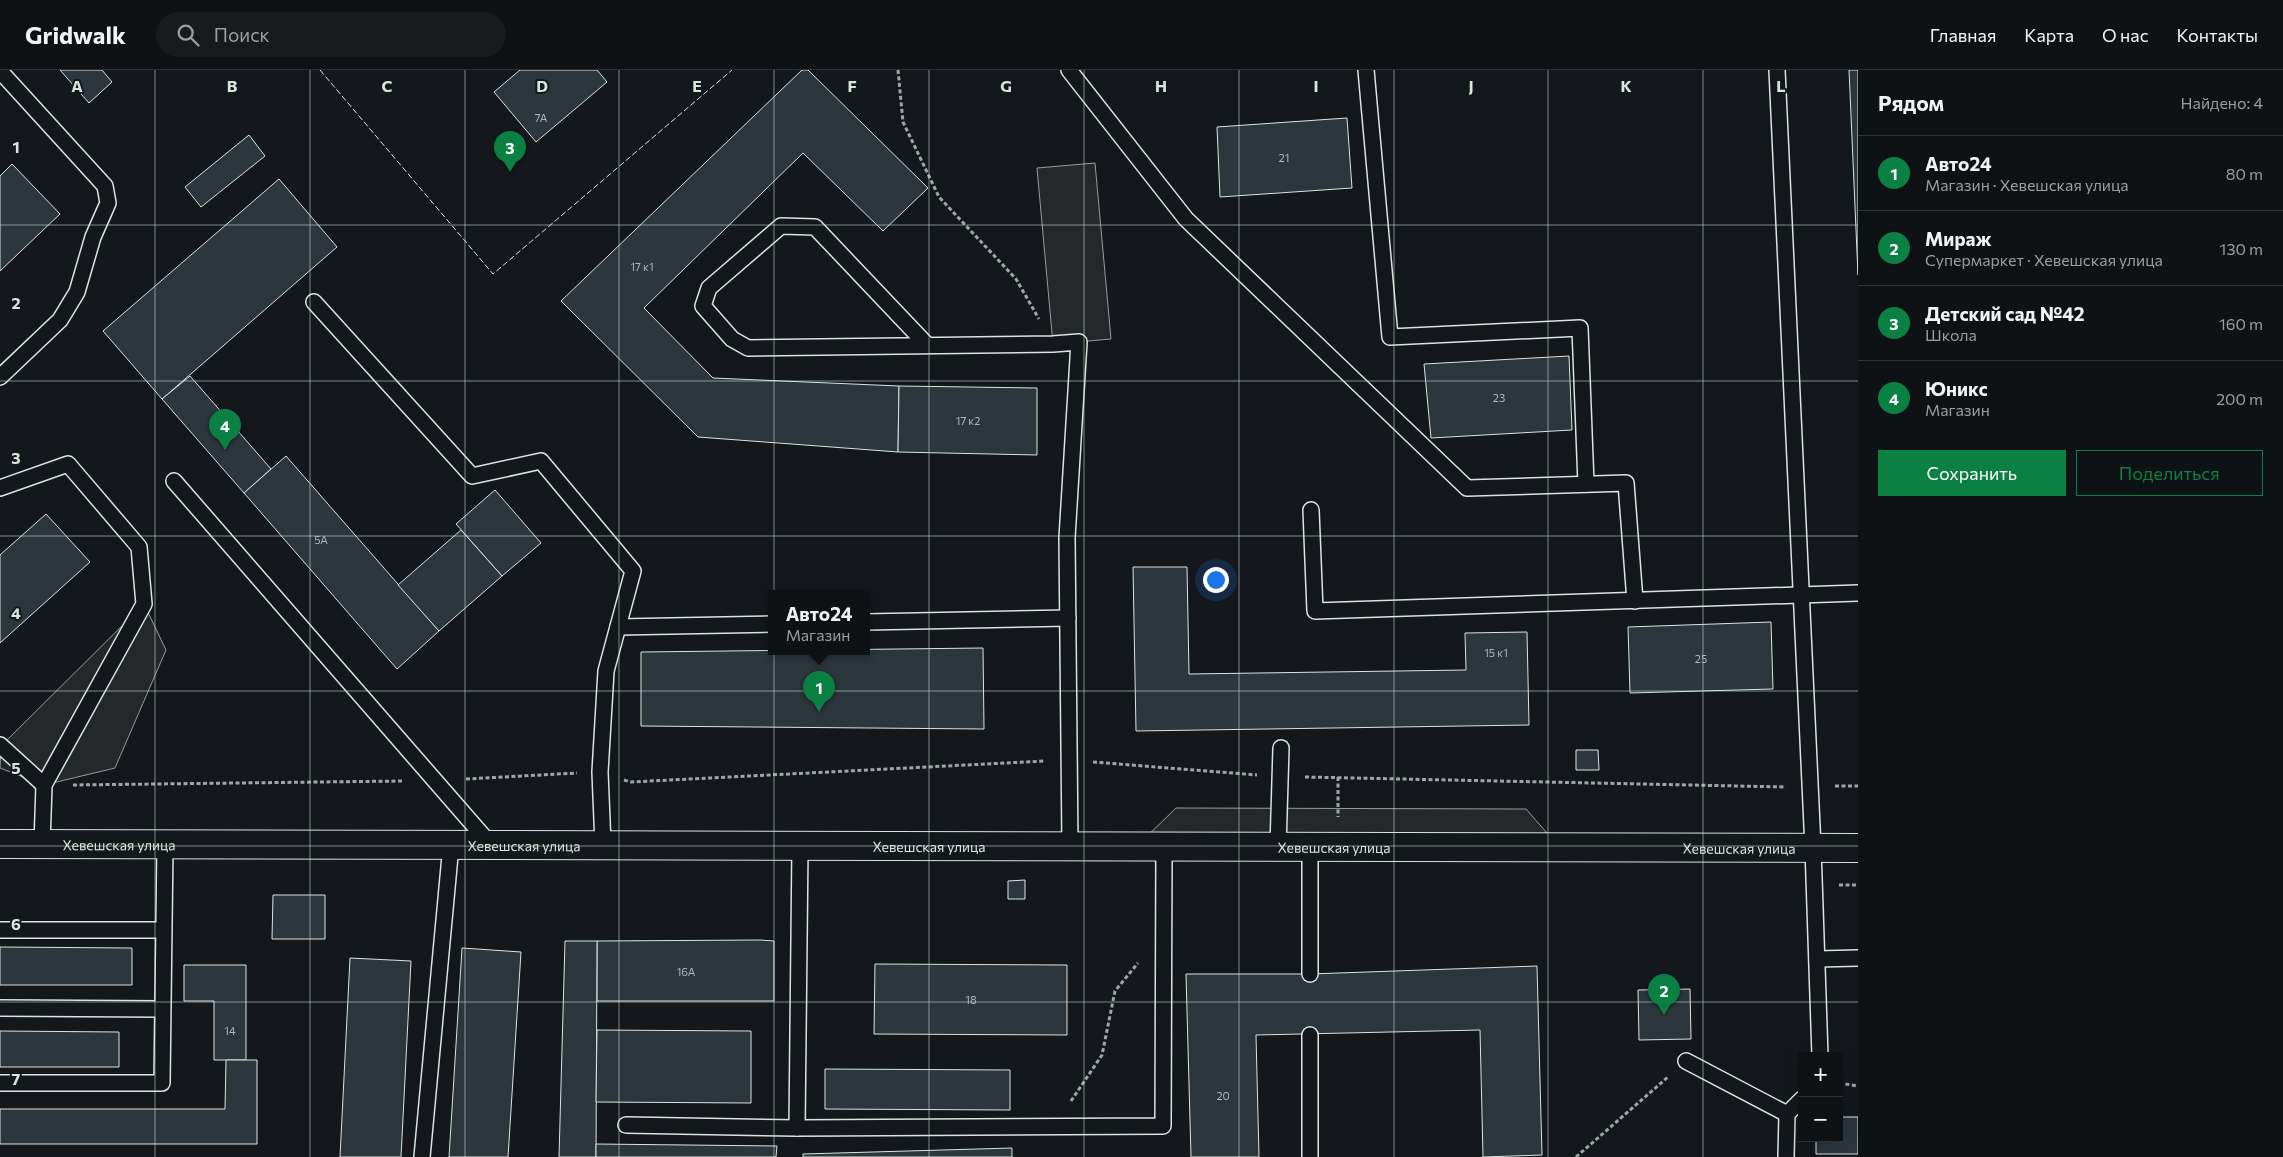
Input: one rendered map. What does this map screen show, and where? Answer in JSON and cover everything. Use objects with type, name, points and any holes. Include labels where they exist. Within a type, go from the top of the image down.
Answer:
[{"type":"street","name":"Хевешская улица","points":[[0,844],[1858,848]]},
{"type":"lane","points":[[1069,70],[1186,219],[1467,488],[1626,483],[1635,601]]},
{"type":"lane","points":[[1366,70],[1390,338],[1580,328],[1586,484]]},
{"type":"lane","points":[[1777,70],[1813,848],[1820,1052]]},
{"type":"lane","points":[[0,71],[105,186],[108,204],[93,237],[78,292],[60,320],[0,377]]},
{"type":"lane","points":[[926,345],[815,227],[781,226],[709,288],[703,306],[732,339],[748,348],[1053,344],[1079,342],[1067,538],[1070,846]]},
{"type":"lane","points":[[314,302],[472,476],[541,461],[633,571],[606,671],[600,772],[603,846]]},
{"type":"lane","points":[[0,488],[68,464],[139,547],[144,604],[44,785],[42,844]]},
{"type":"lane","points":[[174,481],[491,845]]},
{"type":"lane","points":[[1311,510],[1315,611],[1858,593]]},
{"type":"lane","points":[[870,622],[1068,618]]},
{"type":"lane","points":[[618,627],[768,624]]},
{"type":"lane","points":[[0,746],[44,785]]},
{"type":"lane","points":[[1278,847],[1281,748]]},
{"type":"lane","points":[[0,1084],[162,1083],[165,845]]},
{"type":"lane","points":[[422,1157],[451,845]]},
{"type":"lane","points":[[797,1128],[800,846]]},
{"type":"lane","points":[[626,1125],[797,1128],[1163,1126],[1164,847]]},
{"type":"lane","points":[[1310,847],[1310,974]]},
{"type":"lane","points":[[0,930],[163,930]]},
{"type":"lane","points":[[1817,959],[1858,958]]},
{"type":"lane","points":[[0,1008],[162,1009]]},
{"type":"lane","points":[[1310,1035],[1310,1157]]},
{"type":"lane","points":[[1686,1061],[1787,1114]]},
{"type":"lane","points":[[1786,1157],[1787,1114],[1798,1103]]},
{"type":"path","points":[[898,70],[903,122],[939,197],[1016,279],[1053,344]]},
{"type":"path","points":[[44,785],[435,781],[600,772],[631,782],[1069,760],[1280,776],[1810,788],[1858,786]]},
{"type":"path","points":[[1338,777],[1338,823]]},
{"type":"path","points":[[1054,1126],[1102,1055],[1116,991],[1163,931]]},
{"type":"path","points":[[1576,1157],[1686,1061]]},
{"type":"path","points":[[1843,1084],[1858,1086]]},
{"type":"shaded area","points":[[1095,163],[1111,339],[1053,344],[1037,168]]},
{"type":"shaded area","points":[[144,604],[166,650],[115,768],[44,785],[0,768],[1,746]]},
{"type":"shaded area","points":[[1176,808],[1526,809],[1560,848],[1136,847]]},
{"type":"building","points":[[60,70],[102,70],[112,82],[89,103]]},
{"type":"building","points":[[520,70],[597,70],[607,82],[536,142],[494,92]]},
{"type":"building","points":[[802,70],[808,70],[928,188],[883,231],[803,153],[644,308],[713,378],[899,386],[898,452],[698,437],[561,301]]},
{"type":"building","points":[[1849,70],[1858,70],[1858,275]]},
{"type":"building","points":[[1347,118],[1352,188],[1220,197],[1217,127]]},
{"type":"building","points":[[249,135],[265,156],[201,207],[185,187]]},
{"type":"building","points":[[12,164],[60,214],[0,271],[0,176]]},
{"type":"building","points":[[279,179],[337,247],[162,399],[103,331]]},
{"type":"building","points":[[1569,356],[1572,430],[1431,438],[1424,364]]},
{"type":"building","points":[[190,376],[271,469],[244,493],[162,399]]},
{"type":"building","points":[[899,386],[1037,388],[1037,455],[898,452]]},
{"type":"building","points":[[286,456],[439,631],[397,669],[244,493]]},
{"type":"building","points":[[495,490],[541,543],[502,576],[456,524]]},
{"type":"building","points":[[46,514],[90,562],[0,643],[0,555]]},
{"type":"building","points":[[461,530],[502,576],[439,631],[398,585]]},
{"type":"building","points":[[1133,567],[1187,567],[1189,674],[1466,670],[1465,633],[1527,632],[1529,725],[1136,731]]},
{"type":"building","points":[[1771,622],[1773,689],[1630,693],[1628,627]]},
{"type":"building","points":[[983,648],[984,729],[641,726],[641,652],[768,651],[768,655],[870,655],[870,649]]},
{"type":"building","points":[[1576,750],[1598,750],[1599,770],[1576,770]]},
{"type":"building","points":[[1025,880],[1025,899],[1008,899],[1008,881]]},
{"type":"building","points":[[273,895],[325,895],[325,939],[272,939]]},
{"type":"building","points":[[565,941],[597,941],[596,1157],[559,1157]]},
{"type":"building","points":[[597,941],[774,941],[774,1001],[597,1001]]},
{"type":"building","points":[[0,947],[132,948],[132,985],[0,985]]},
{"type":"building","points":[[462,948],[521,952],[508,1157],[449,1157]]},
{"type":"building","points":[[350,958],[411,961],[401,1157],[340,1157]]},
{"type":"building","points":[[875,964],[1067,965],[1067,1035],[874,1034]]},
{"type":"building","points":[[184,965],[246,965],[246,1060],[214,1060],[214,1001],[184,1001]]},
{"type":"building","points":[[1537,966],[1542,1155],[1483,1157],[1480,1030],[1256,1035],[1259,1157],[1191,1157],[1186,974],[1310,974]]},
{"type":"building","points":[[1690,989],[1691,1039],[1639,1040],[1638,990]]},
{"type":"building","points":[[597,1030],[751,1031],[751,1103],[596,1102]]},
{"type":"building","points":[[0,1031],[119,1032],[119,1067],[0,1067]]},
{"type":"building","points":[[226,1060],[257,1060],[257,1144],[0,1144],[0,1109],[225,1109]]},
{"type":"building","points":[[825,1069],[1010,1070],[1010,1110],[825,1109]]},
{"type":"building","points":[[1843,1117],[1858,1117],[1858,1154],[1816,1154],[1816,1142],[1843,1142]]},
{"type":"building","points":[[596,1144],[777,1146],[776,1157],[596,1157]]},
{"type":"building","points":[[1012,1148],[1012,1157],[803,1157],[803,1154]]},
{"type":"fence","points":[[320,70],[493,274],[732,70]]},
{"type":"place","name":"Детский сад №42","points":[[510,172]]},
{"type":"place","name":"Юникс","points":[[225,450]]},
{"type":"place","name":"Авто24","points":[[819,712]]},
{"type":"place","name":"Мираж","points":[[1664,1015]]}]
